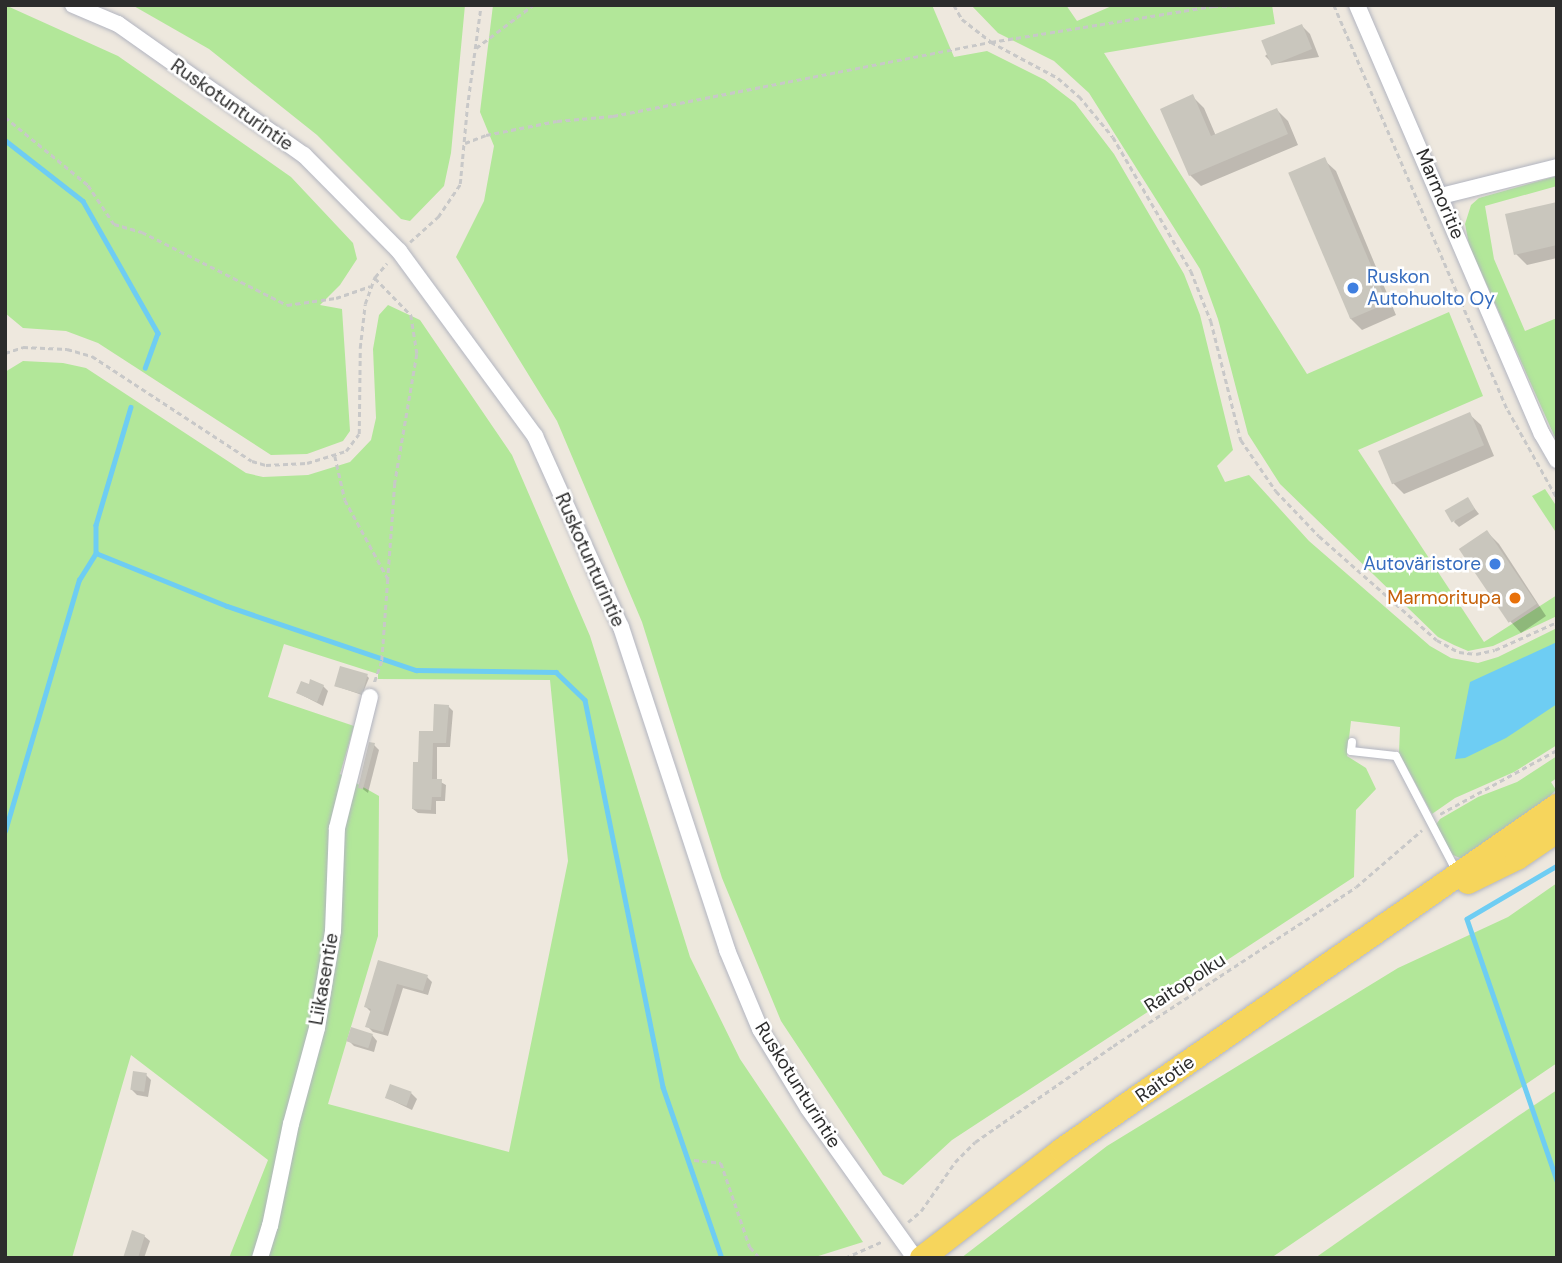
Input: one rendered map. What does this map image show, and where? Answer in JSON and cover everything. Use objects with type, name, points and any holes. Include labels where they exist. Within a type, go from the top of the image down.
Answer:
[{"type":"main road","name":"Raitotie","points":[[1462,880],[1557,806]]},
{"type":"main road","name":"Raitotie","points":[[922,1258],[1062,1150],[1413,908],[1462,880],[1517,858],[1557,831]]},
{"type":"street","name":"Ruskotunturintie","points":[[73,5],[118,24],[303,155],[399,251],[535,436],[621,627],[727,950],[760,1029],[808,1108],[915,1258]]},
{"type":"street","name":"Marmoritie","points":[[1357,5],[1542,434],[1557,460]]},
{"type":"street","points":[[1441,196],[1557,167]]},
{"type":"street","name":"Liikasentie","points":[[260,1258],[270,1226],[291,1124],[317,1028],[333,931],[337,828],[370,697]]},
{"type":"lane","points":[[1352,742],[1351,751],[1396,757],[1462,880]]},
{"type":"path","points":[[5,353],[23,347],[67,349],[92,356],[252,461],[286,465],[335,456],[354,444],[359,433],[360,348],[370,286],[374,277],[399,251],[438,217],[460,184],[481,5]]},
{"type":"path","points":[[476,48],[533,5]]},
{"type":"path","points":[[954,5],[962,19],[991,42],[1058,78],[1079,96],[1113,137],[1191,271],[1211,320],[1241,439],[1276,491],[1319,536],[1437,640],[1460,652],[1476,654],[1495,650],[1557,622]]},
{"type":"path","points":[[465,143],[486,135],[545,123],[613,116],[991,42],[1213,6],[1254,5]]},
{"type":"path","points":[[1334,5],[1508,410],[1525,445],[1557,498]]},
{"type":"path","points":[[5,117],[88,185],[114,224],[142,232],[287,305],[336,298],[370,286]]},
{"type":"path","points":[[370,697],[382,661],[395,483],[417,354],[411,315],[374,277]]},
{"type":"path","points":[[335,456],[345,500],[388,579]]},
{"type":"path","name":"Raitopolku","points":[[845,1258],[872,1248],[921,1211],[955,1162],[975,1142],[1102,1054],[1356,887],[1455,803],[1516,774],[1557,750]]},
{"type":"path","points":[[694,1160],[722,1163],[750,1247],[760,1258]]},
{"type":"green space","points":[[5,5],[118,56],[291,177],[353,243],[357,259],[340,285],[320,305],[342,309],[350,431],[343,441],[307,454],[271,455],[98,343],[66,331],[23,328],[5,313]]},
{"type":"green space","points":[[132,5],[465,5],[451,153],[444,186],[410,221],[401,219],[317,135],[209,49]]},
{"type":"green space","points":[[493,5],[932,5],[954,57],[987,51],[1045,80],[1075,103],[1114,154],[1184,274],[1200,315],[1233,450],[1217,466],[1225,482],[1249,475],[1309,541],[1430,646],[1451,658],[1478,663],[1498,657],[1557,628],[1557,745],[1514,772],[1455,798],[1432,814],[1399,753],[1400,727],[1351,721],[1347,756],[1366,768],[1376,789],[1356,810],[1354,877],[952,1140],[903,1185],[883,1175],[781,1021],[722,878],[642,622],[557,421],[456,257],[484,201],[494,146],[480,112]]},
{"type":"green space","points":[[971,5],[1066,5],[1077,21],[1114,5],[1272,5],[1275,24],[1104,53],[1307,374],[1449,312],[1483,396],[1358,450],[1484,642],[1557,595],[1557,616],[1493,646],[1468,651],[1454,645],[1438,637],[1280,484],[1248,434],[1218,319],[1200,269],[1089,93],[1054,61],[998,33]]},
{"type":"green space","points":[[1557,176],[1557,186],[1485,206],[1494,259],[1525,331],[1557,318],[1557,442],[1469,245],[1465,224],[1471,205],[1479,198]]},
{"type":"green space","points":[[388,305],[420,320],[512,455],[590,636],[690,957],[740,1059],[863,1242],[812,1258],[229,1258],[268,1160],[131,1055],[72,1258],[5,1258],[5,372],[23,361],[63,363],[86,368],[246,473],[263,477],[308,475],[350,462],[371,440],[376,418],[373,349],[379,315]],"holes":[[[284,644],[378,674],[378,679],[550,680],[568,861],[509,1152],[328,1104],[378,936],[379,796],[340,774],[354,726],[268,697]]]},
{"type":"green space","points":[[1545,489],[1557,507],[1557,534],[1532,496]]},
{"type":"green space","points":[[1557,756],[1557,778],[1551,782],[1556,790],[1540,806],[1462,859],[1453,855],[1435,826],[1440,819],[1478,797],[1517,782]]},
{"type":"green space","points":[[1557,883],[1557,1063],[1271,1258],[961,1258],[1107,1146],[1398,968],[1508,917]]},
{"type":"green space","points":[[1557,1090],[1557,1258],[1315,1258],[1518,1116]]},
{"type":"water","points":[[1557,642],[1557,704],[1506,738],[1465,758],[1455,759],[1470,682]]},
{"type":"building","points":[[1302,24],[1312,49],[1271,66],[1261,40]]},
{"type":"building","points":[[1193,94],[1211,136],[1277,108],[1288,134],[1189,176],[1160,109]]},
{"type":"building","points":[[1325,157],[1387,303],[1350,319],[1288,173]]},
{"type":"building","points":[[1557,202],[1557,245],[1514,255],[1505,214]]},
{"type":"building","points":[[1470,412],[1484,445],[1392,484],[1378,451]]},
{"type":"building","points":[[1468,497],[1475,509],[1452,523],[1445,510]]},
{"type":"building","points":[[1487,530],[1537,604],[1509,623],[1459,549]]},
{"type":"building","points":[[340,666],[368,674],[362,694],[334,686]]},
{"type":"building","points":[[310,679],[324,685],[317,702],[296,693],[301,681],[309,684]]},
{"type":"building","points":[[434,704],[449,705],[446,743],[433,743],[432,779],[442,779],[441,797],[432,797],[431,810],[412,809],[413,762],[418,762],[419,731],[433,731]]},
{"type":"building","points":[[369,742],[375,743],[363,789],[358,788]]},
{"type":"building","points":[[378,960],[428,975],[423,991],[397,984],[383,1032],[365,1027],[371,1009],[364,1007]]},
{"type":"building","points":[[351,1027],[373,1034],[368,1048],[346,1041]]},
{"type":"building","points":[[133,1071],[147,1073],[144,1092],[130,1090]]},
{"type":"building","points":[[390,1084],[412,1092],[406,1106],[385,1098]]},
{"type":"building","points":[[132,1230],[145,1235],[138,1258],[123,1258]]},
{"type":"waterway","points":[[5,140],[83,201],[158,333],[145,368]]},
{"type":"waterway","points":[[131,407],[96,525],[96,553],[227,606],[416,670],[556,672],[585,700],[663,1087],[722,1258]]},
{"type":"waterway","points":[[5,831],[79,580],[96,553]]},
{"type":"waterway","points":[[1557,866],[1467,919],[1557,1181]]},
{"type":"place","name":"Ruskon Autohuolto Oy","points":[[1353,288]]},
{"type":"place","name":"Autoväristore","points":[[1495,564]]},
{"type":"place","name":"Marmoritupa","points":[[1515,598]]}]
